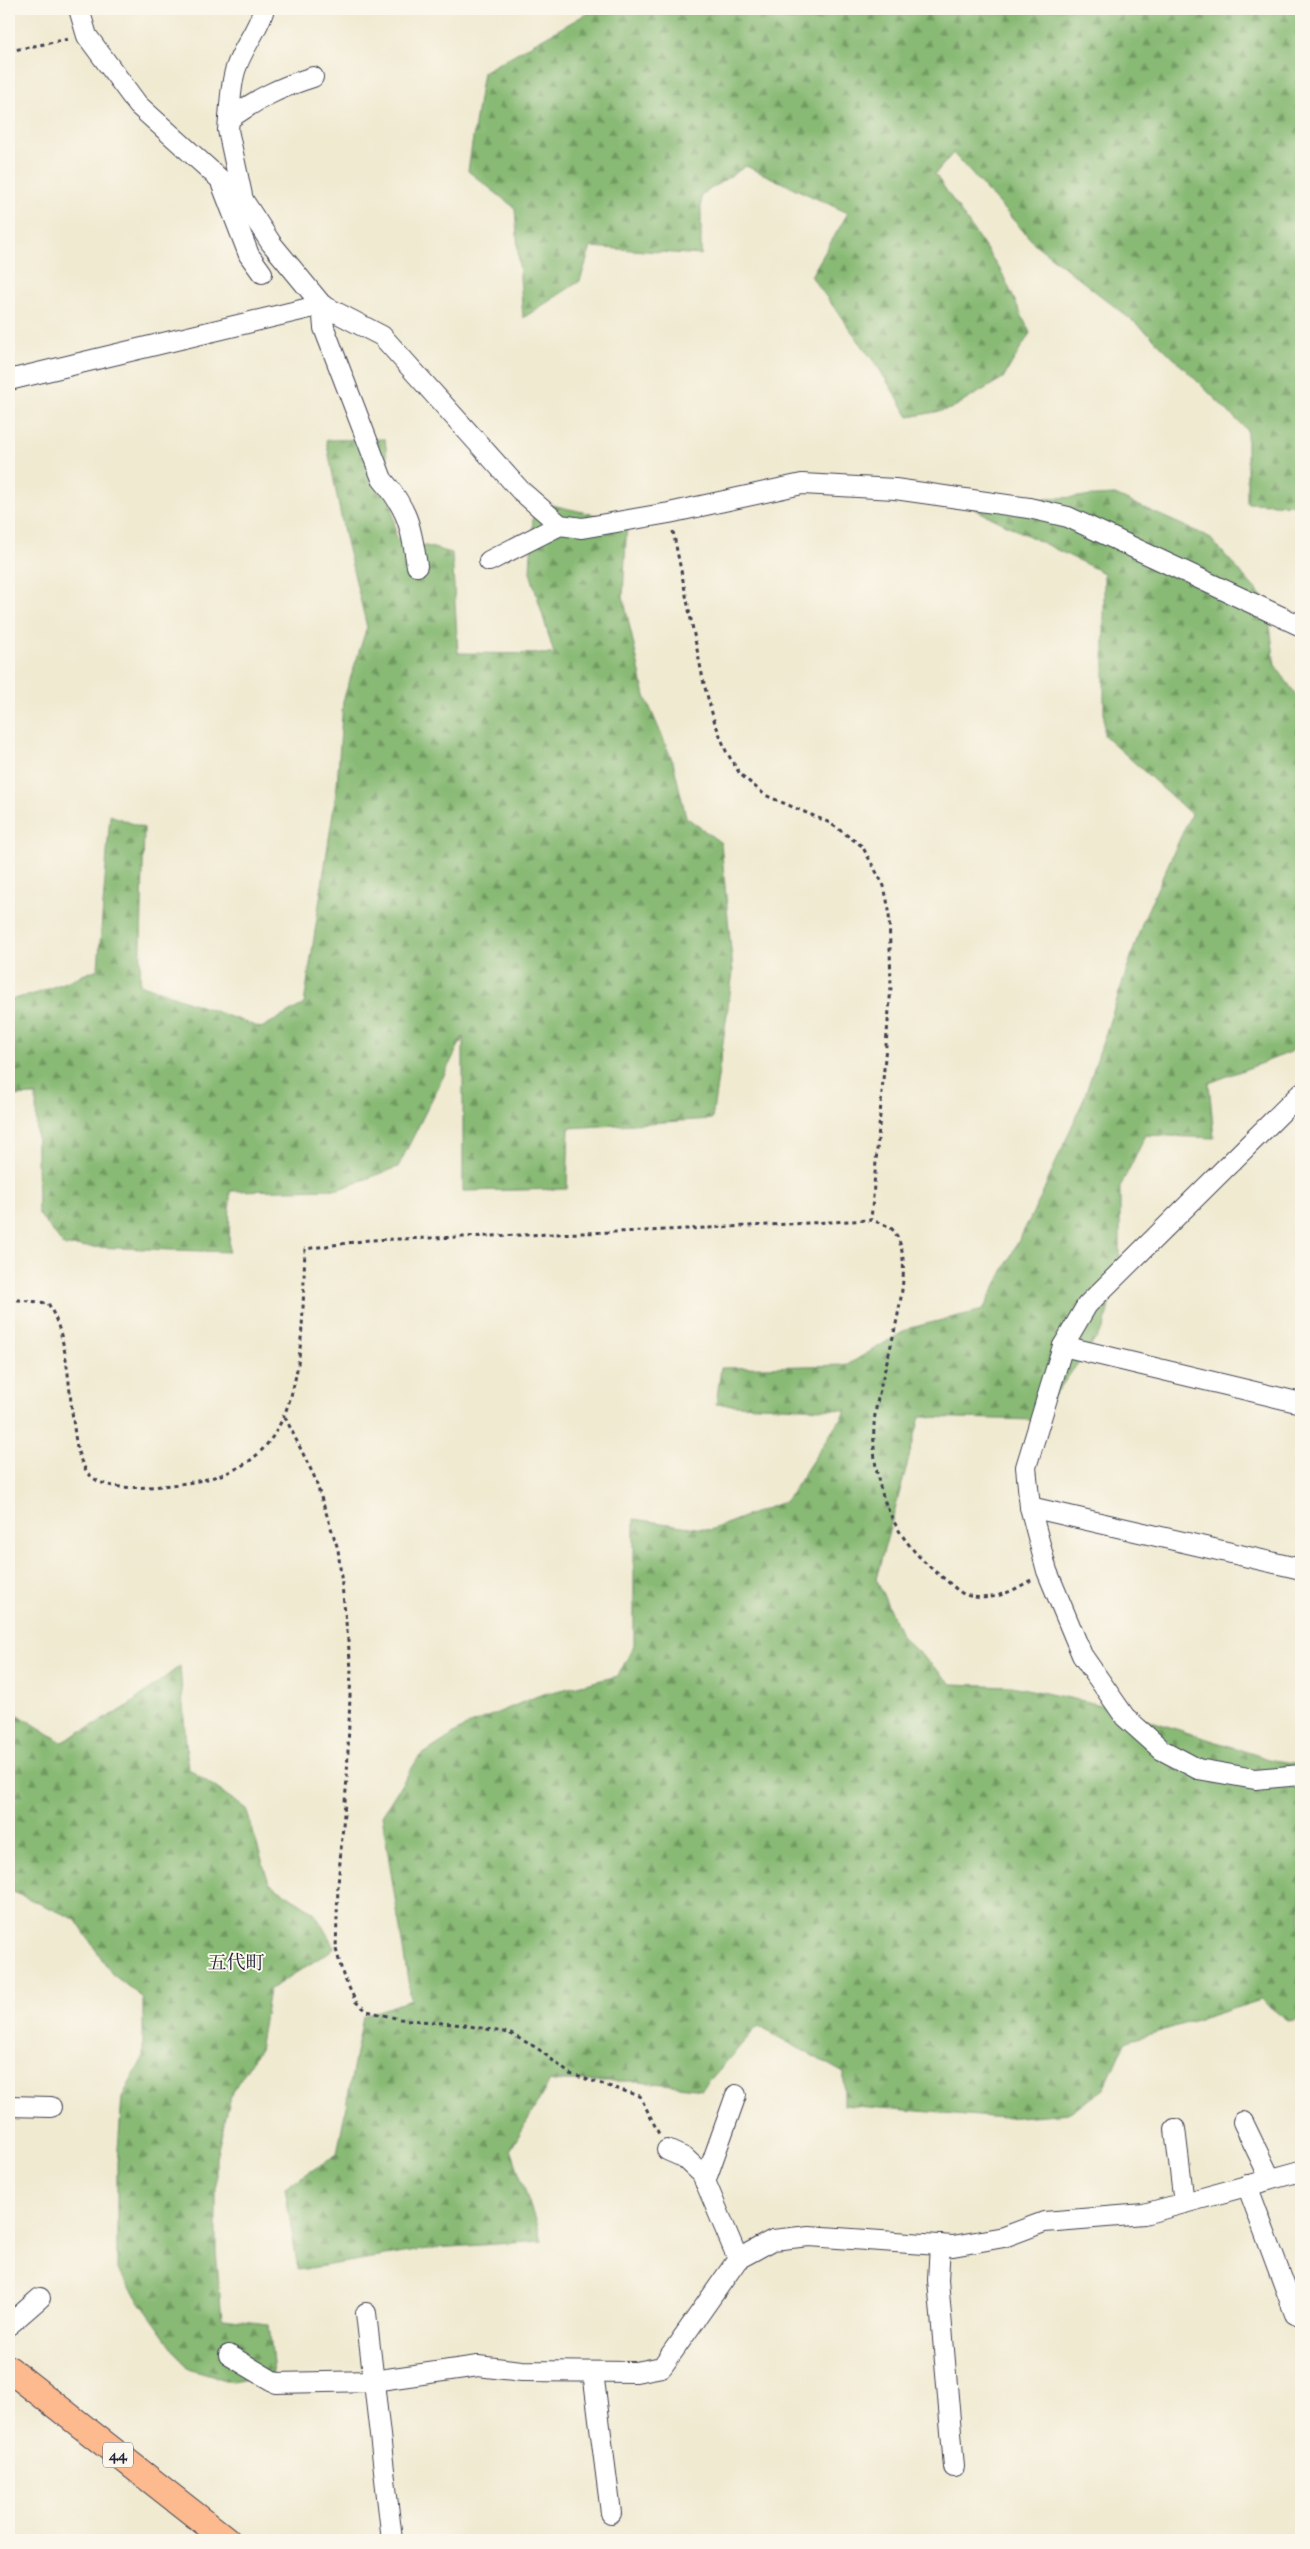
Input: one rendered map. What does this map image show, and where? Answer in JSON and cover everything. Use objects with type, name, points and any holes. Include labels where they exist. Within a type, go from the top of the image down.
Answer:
[{"type":"main road","name":"44","points":[[9,2369],[227,2540]]},
{"type":"street","points":[[79,9],[87,36],[138,105],[243,200],[271,243],[322,305],[382,336],[520,490],[560,525],[582,528],[669,513],[802,484],[895,489],[1029,508],[1068,517],[1301,626]]},
{"type":"street","points":[[243,200],[228,130],[236,69],[258,28],[264,9]]},
{"type":"street","points":[[230,119],[257,100],[279,88],[313,77]]},
{"type":"street","points":[[221,181],[249,256],[262,273]]},
{"type":"street","points":[[9,380],[322,305]]},
{"type":"street","points":[[322,305],[324,328],[382,479],[399,500],[412,528],[417,566]]},
{"type":"street","points":[[489,561],[560,525]]},
{"type":"street","points":[[1301,1093],[1087,1305],[1063,1346],[1026,1467],[1030,1507],[1047,1571],[1082,1655],[1125,1717],[1162,1750],[1198,1768],[1255,1779],[1301,1775]]},
{"type":"street","points":[[1063,1346],[1301,1403]]},
{"type":"street","points":[[1030,1507],[1301,1569]]},
{"type":"street","points":[[705,2182],[736,2095]]},
{"type":"street","points":[[9,2106],[51,2107]]},
{"type":"street","points":[[1243,2122],[1270,2178]]},
{"type":"street","points":[[1175,2129],[1184,2203]]},
{"type":"street","points":[[667,2150],[685,2158],[702,2174],[738,2259]]},
{"type":"street","points":[[229,2355],[276,2383],[373,2381],[478,2366],[522,2371],[636,2372],[662,2367],[738,2259],[773,2240],[809,2236],[953,2246],[1004,2237],[1044,2222],[1144,2214],[1247,2184],[1301,2171]]},
{"type":"street","points":[[1247,2184],[1295,2314]]},
{"type":"street","points":[[940,2245],[938,2280],[954,2467]]},
{"type":"street","points":[[9,2325],[40,2298]]},
{"type":"street","points":[[366,2313],[392,2540]]},
{"type":"street","points":[[593,2372],[611,2513]]},
{"type":"path","points":[[9,51],[87,36]]},
{"type":"path","points":[[669,513],[704,684],[714,720],[726,751],[740,774],[765,795],[830,823],[862,846],[884,886],[889,910],[891,987],[872,1220]]},
{"type":"path","points":[[9,1300],[48,1303],[56,1316],[62,1336],[78,1456],[90,1475],[103,1484],[156,1487],[198,1482],[238,1467],[260,1452],[285,1417],[294,1385],[302,1328],[305,1249],[369,1240],[645,1231],[872,1220],[891,1228],[899,1242],[904,1270],[874,1422],[874,1454],[879,1490],[910,1547],[934,1570],[965,1595],[982,1597],[1003,1595],[1047,1571]]},
{"type":"path","points":[[285,1417],[314,1476],[338,1549],[351,1668],[347,1778],[338,1885],[336,1950],[343,1975],[356,2002],[367,2011],[400,2019],[464,2025],[508,2033],[537,2048],[570,2074],[640,2096],[667,2150]]},
{"type":"green space","points":[[595,9],[1301,9],[1301,505],[1247,503],[1247,430],[1148,333],[1035,244],[953,153],[935,174],[1001,271],[1030,333],[1003,378],[951,409],[909,417],[880,370],[811,276],[848,213],[746,166],[701,195],[701,255],[591,247],[580,281],[523,318],[515,208],[468,171],[483,72]]},
{"type":"green space","points":[[385,439],[396,538],[452,553],[458,653],[554,654],[530,572],[534,501],[627,522],[623,596],[645,696],[673,762],[686,817],[721,843],[733,972],[712,1119],[569,1128],[567,1189],[463,1191],[463,1037],[398,1167],[339,1189],[230,1191],[229,1252],[64,1246],[38,1213],[36,1095],[9,1096],[9,1000],[38,993],[98,969],[110,815],[144,828],[140,984],[261,1028],[304,1004],[337,786],[343,701],[367,627],[345,537],[326,440]]},
{"type":"green space","points":[[1115,495],[1209,537],[1267,602],[1275,665],[1301,702],[1301,1036],[1291,1052],[1209,1083],[1214,1138],[1146,1135],[1120,1187],[1120,1256],[1104,1328],[1036,1420],[920,1417],[876,1579],[902,1637],[952,1684],[1012,1686],[1102,1705],[1272,1760],[1301,1764],[1301,2019],[1288,2021],[1261,2000],[1125,2042],[1104,2089],[1070,2113],[1004,2118],[844,2105],[844,2073],[758,2026],[702,2089],[639,2081],[550,2081],[511,2149],[542,2241],[435,2248],[298,2270],[285,2188],[337,2154],[363,2016],[411,2000],[382,1815],[419,1757],[466,1726],[540,1695],[618,1676],[634,1645],[634,1519],[710,1530],[786,1501],[846,1410],[716,1404],[721,1368],[847,1365],[910,1328],[983,1310],[1038,1203],[1083,1101],[1144,918],[1191,814],[1104,735],[1104,573],[962,503]]},
{"type":"green space","points":[[180,1666],[188,1768],[246,1809],[269,1883],[314,1912],[335,1948],[269,1990],[259,2050],[232,2092],[216,2157],[216,2251],[222,2319],[269,2324],[274,2374],[232,2382],[188,2369],[117,2270],[117,2162],[122,2097],[143,2058],[143,1998],[112,1974],[75,1919],[9,1890],[9,1709],[62,1742],[125,1708]]},
{"type":"district","name":"五代町","points":[[236,1963]]}]
